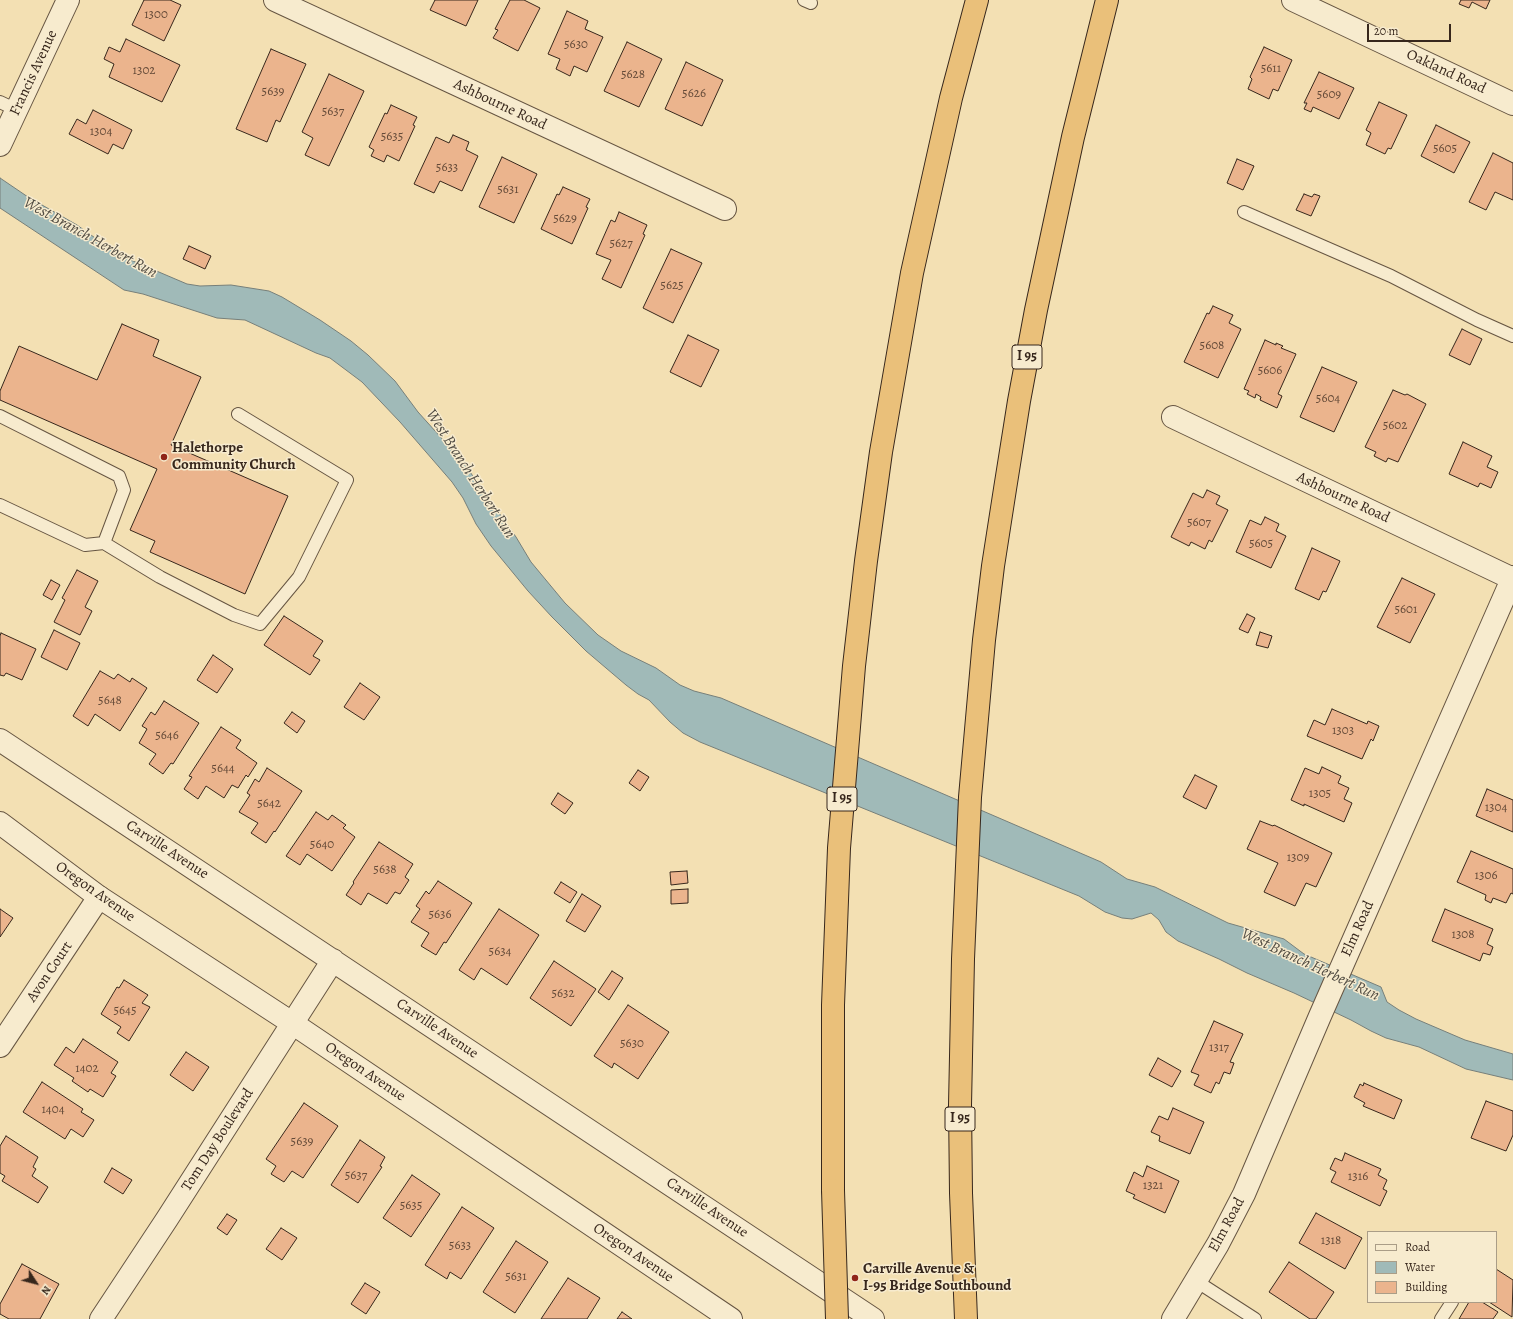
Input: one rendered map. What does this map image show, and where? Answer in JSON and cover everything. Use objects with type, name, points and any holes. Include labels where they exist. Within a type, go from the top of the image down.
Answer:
[{"type":"highway","name":"I 95","points":[[837,1319],[833,1190],[833,1005],[839,840],[854,666],[881,452],[912,273],[949,106],[977,0]]},
{"type":"highway","name":"I 95","points":[[966,1319],[960,1105],[967,851],[976,720],[993,566],[1027,356],[1053,225],[1107,0]]},
{"type":"street","name":"Francis Avenue","points":[[0,145],[9,106],[68,0]]},
{"type":"street","name":"Ashbourne Road","points":[[275,0],[725,209]]},
{"type":"street","name":"Oakland Road","points":[[1293,0],[1513,104]]},
{"type":"street","name":"Ashbourne Road","points":[[1173,417],[1513,578]]},
{"type":"street","name":"Elm Road","points":[[1173,1319],[1196,1281],[1244,1194],[1320,1016],[1513,578]]},
{"type":"street","name":"Carville Avenue","points":[[0,740],[873,1319]]},
{"type":"street","name":"Oregon Avenue","points":[[0,823],[99,897],[292,1023],[731,1319]]},
{"type":"street","name":"Avon Court","points":[[0,1046],[99,897]]},
{"type":"street","name":"Tom Day Boulevard","points":[[101,1319],[333,960]]},
{"type":"lane","points":[[1244,212],[1384,273],[1513,336]]},
{"type":"lane","points":[[0,505],[85,545],[104,543],[160,577],[227,612],[260,624],[299,577],[347,480],[238,414]]},
{"type":"lane","points":[[0,416],[119,476],[124,490],[104,543]]},
{"type":"lane","points":[[1196,1281],[1255,1319]]},
{"type":"lane","points":[[1441,1319],[1451,1303]]},
{"type":"water","name":"West Branch Herbert Run","points":[[0,178],[28,197],[77,225],[119,255],[187,284],[200,286],[231,285],[269,291],[282,297],[320,320],[351,341],[395,381],[418,412],[463,462],[516,537],[531,562],[565,603],[598,635],[621,651],[656,668],[680,685],[694,691],[721,698],[1101,862],[1127,879],[1155,887],[1228,923],[1284,939],[1304,954],[1381,987],[1387,1002],[1416,1019],[1465,1040],[1513,1054],[1513,1080],[1466,1069],[1419,1047],[1386,1038],[1294,993],[1178,941],[1166,932],[1159,920],[1151,913],[1132,919],[1122,918],[1105,912],[1079,896],[700,742],[683,733],[649,700],[626,685],[586,651],[528,591],[491,546],[476,524],[463,498],[452,482],[400,422],[362,382],[330,358],[245,320],[217,318],[143,294],[124,290],[0,208]]},
{"type":"building","points":[[144,0],[170,0],[181,5],[164,41],[132,25]]},
{"type":"building","points":[[435,0],[478,0],[466,26],[430,10]]},
{"type":"building","points":[[510,0],[524,0],[540,8],[518,51],[493,38],[498,30],[495,29]]},
{"type":"building","points":[[1461,0],[1490,0],[1486,9],[1472,2],[1469,8],[1459,4]]},
{"type":"building","points":[[567,11],[588,21],[585,29],[603,37],[587,72],[574,66],[570,76],[556,69],[560,59],[548,54]]},
{"type":"building","points":[[126,39],[180,65],[162,102],[109,77],[114,64],[104,59],[109,47],[120,52]]},
{"type":"building","points":[[627,42],[662,59],[639,107],[604,91]]},
{"type":"building","points":[[1264,47],[1292,60],[1278,91],[1273,89],[1269,99],[1248,89],[1252,79],[1250,77]]},
{"type":"building","points":[[271,49],[306,64],[280,122],[276,120],[267,142],[236,129]]},
{"type":"building","points":[[686,62],[723,80],[702,126],[665,109]]},
{"type":"building","points":[[1319,72],[1354,88],[1339,119],[1313,107],[1311,112],[1304,109],[1307,103],[1304,103]]},
{"type":"building","points":[[329,74],[364,91],[329,166],[305,155],[313,138],[302,132]]},
{"type":"building","points":[[1379,102],[1407,115],[1391,149],[1388,148],[1385,154],[1366,145],[1371,133],[1366,130]]},
{"type":"building","points":[[391,105],[417,117],[413,125],[415,126],[399,161],[387,155],[384,162],[371,156],[374,150],[369,147],[385,113],[387,114]]},
{"type":"building","points":[[93,110],[132,130],[123,149],[113,144],[108,154],[69,134],[77,119],[86,124]]},
{"type":"building","points":[[1436,125],[1470,142],[1454,173],[1421,156]]},
{"type":"building","points":[[453,135],[469,142],[466,150],[478,156],[462,191],[440,181],[434,193],[414,184],[436,137],[449,143]]},
{"type":"building","points":[[1493,153],[1513,163],[1513,200],[1495,192],[1486,210],[1469,202]]},
{"type":"building","points":[[502,157],[537,174],[514,223],[479,207]]},
{"type":"building","points":[[1237,159],[1254,166],[1243,190],[1227,183]]},
{"type":"building","points":[[563,187],[590,199],[586,207],[588,208],[572,244],[541,229],[557,194],[559,195]]},
{"type":"building","points":[[1304,194],[1312,197],[1314,194],[1320,196],[1311,216],[1296,210]]},
{"type":"building","points":[[619,212],[647,225],[643,234],[645,235],[621,288],[602,279],[611,260],[596,254],[611,220],[615,222]]},
{"type":"building","points":[[189,246],[211,256],[205,269],[183,259]]},
{"type":"building","points":[[671,249],[702,263],[673,323],[643,308]]},
{"type":"building","points":[[1213,306],[1233,315],[1229,323],[1241,329],[1218,378],[1184,362],[1207,313],[1209,314]]},
{"type":"building","name":"Halethorpe Community Church","points":[[122,324],[159,340],[153,356],[201,377],[171,445],[288,496],[245,594],[150,552],[155,541],[130,530],[157,469],[0,400],[0,391],[19,346],[97,380]]},
{"type":"building","points":[[1462,329],[1482,339],[1470,365],[1449,355]]},
{"type":"building","points":[[688,335],[719,350],[701,387],[670,372]]},
{"type":"building","points":[[1265,340],[1276,345],[1276,343],[1283,346],[1281,348],[1296,354],[1278,394],[1282,396],[1277,408],[1260,400],[1261,397],[1256,394],[1255,398],[1247,394],[1249,391],[1244,389]]},
{"type":"building","points":[[1322,367],[1357,382],[1334,432],[1300,417]]},
{"type":"building","points":[[1393,390],[1405,395],[1407,394],[1426,404],[1398,462],[1388,458],[1386,462],[1374,456],[1376,452],[1365,447]]},
{"type":"building","points":[[1463,442],[1492,456],[1487,467],[1498,472],[1491,488],[1480,483],[1478,487],[1449,474]]},
{"type":"building","points":[[1207,490],[1220,496],[1216,504],[1228,510],[1212,542],[1209,540],[1205,549],[1191,542],[1189,546],[1171,537],[1193,493],[1203,498]]},
{"type":"building","points":[[1265,517],[1279,524],[1276,531],[1286,536],[1271,568],[1236,552],[1250,520],[1261,525]]},
{"type":"building","points":[[1312,548],[1340,561],[1326,592],[1323,591],[1319,600],[1295,589]]},
{"type":"building","points":[[77,570],[98,581],[85,607],[92,611],[80,635],[54,622],[65,600],[62,598]]},
{"type":"building","points":[[1402,578],[1435,594],[1410,643],[1377,627]]},
{"type":"building","points":[[51,580],[60,585],[52,600],[43,595]]},
{"type":"building","points":[[1247,614],[1255,618],[1248,633],[1239,629]]},
{"type":"building","points":[[284,616],[323,641],[313,656],[320,660],[310,675],[264,645]]},
{"type":"building","points":[[54,630],[80,643],[67,670],[41,657]]},
{"type":"building","points":[[1260,632],[1272,636],[1268,648],[1256,645]]},
{"type":"building","points":[[1,633],[36,649],[22,680],[6,673],[4,676],[0,675]]},
{"type":"building","points":[[213,655],[233,669],[217,693],[197,680]]},
{"type":"building","points":[[100,671],[114,679],[118,674],[130,682],[132,678],[147,688],[120,731],[95,714],[88,726],[73,716]]},
{"type":"building","points":[[360,683],[380,697],[364,720],[344,707]]},
{"type":"building","points":[[164,701],[199,723],[173,764],[171,763],[163,774],[149,764],[156,754],[139,743],[147,729],[142,726],[151,712],[155,715]]},
{"type":"building","points":[[1332,709],[1367,724],[1368,721],[1379,726],[1373,741],[1371,739],[1362,759],[1307,736],[1314,720],[1325,725]]},
{"type":"building","points":[[292,712],[305,721],[297,733],[284,723]]},
{"type":"building","points":[[221,727],[241,740],[236,748],[257,763],[248,777],[246,775],[238,788],[232,785],[224,798],[206,786],[198,799],[184,789],[192,777],[189,776]]},
{"type":"building","points":[[1322,767],[1341,776],[1338,783],[1349,788],[1344,799],[1352,803],[1344,822],[1304,804],[1304,806],[1291,800],[1305,768],[1319,774]]},
{"type":"building","points":[[267,768],[302,791],[266,843],[251,833],[258,823],[239,812],[250,795],[247,793],[255,779],[259,782]]},
{"type":"building","points":[[638,770],[649,777],[640,791],[629,783]]},
{"type":"building","points":[[1195,775],[1217,786],[1206,809],[1183,797]]},
{"type":"building","points":[[1487,789],[1513,800],[1513,832],[1476,816]]},
{"type":"building","points":[[558,793],[573,803],[565,814],[551,804]]},
{"type":"building","points":[[316,812],[328,820],[332,815],[346,825],[343,828],[355,837],[332,871],[307,854],[300,865],[286,856]]},
{"type":"building","points":[[1260,821],[1273,826],[1274,825],[1332,853],[1316,887],[1306,883],[1295,906],[1264,892],[1278,863],[1247,849]]},
{"type":"building","points":[[379,842],[413,864],[405,877],[409,880],[400,894],[395,892],[387,904],[368,893],[361,905],[346,895]]},
{"type":"building","points":[[1471,851],[1513,869],[1513,894],[1511,893],[1506,903],[1493,898],[1491,903],[1485,900],[1486,895],[1457,882]]},
{"type":"building","points":[[687,871],[688,883],[671,885],[670,872]]},
{"type":"building","points":[[438,881],[472,903],[446,943],[444,942],[436,955],[421,946],[429,933],[411,922],[420,909],[416,906],[426,891],[429,894]]},
{"type":"building","points":[[561,882],[577,892],[570,903],[554,893]]},
{"type":"building","points":[[688,889],[688,903],[671,904],[671,890]]},
{"type":"building","points":[[582,894],[601,906],[585,932],[566,921]]},
{"type":"building","points":[[0,909],[13,918],[0,937]]},
{"type":"building","points":[[499,909],[539,935],[507,985],[481,968],[474,980],[459,970]]},
{"type":"building","points":[[1445,909],[1493,929],[1487,944],[1493,947],[1490,955],[1483,953],[1480,961],[1432,941]]},
{"type":"building","points":[[554,961],[596,989],[571,1026],[530,998]]},
{"type":"building","points":[[612,971],[623,978],[609,1000],[598,992]]},
{"type":"building","points":[[124,980],[148,995],[142,1003],[150,1007],[129,1041],[117,1033],[121,1027],[101,1014],[117,987],[119,988]]},
{"type":"building","points":[[628,1005],[669,1032],[638,1079],[614,1063],[612,1068],[594,1056]]},
{"type":"building","points":[[1214,1021],[1243,1034],[1230,1062],[1234,1063],[1230,1074],[1224,1072],[1219,1084],[1216,1082],[1211,1093],[1194,1085],[1199,1075],[1191,1072]]},
{"type":"building","points":[[83,1039],[118,1062],[111,1073],[116,1076],[103,1097],[90,1089],[88,1092],[72,1081],[74,1078],[54,1065],[66,1047],[74,1053]]},
{"type":"building","points":[[186,1052],[209,1067],[193,1091],[170,1075]]},
{"type":"building","points":[[1158,1058],[1181,1071],[1172,1087],[1149,1075]]},
{"type":"building","points":[[42,1082],[83,1109],[81,1112],[94,1120],[83,1137],[71,1129],[65,1139],[23,1112]]},
{"type":"building","points":[[1364,1083],[1402,1100],[1394,1119],[1363,1106],[1365,1103],[1354,1097],[1360,1084],[1363,1086]]},
{"type":"building","points":[[1486,1101],[1513,1111],[1513,1135],[1506,1151],[1471,1138]]},
{"type":"building","points":[[304,1103],[338,1126],[303,1178],[292,1171],[284,1182],[271,1174],[276,1166],[266,1159]]},
{"type":"building","points":[[1173,1108],[1204,1122],[1190,1154],[1159,1141],[1160,1136],[1151,1132],[1159,1116],[1168,1120]]},
{"type":"building","points":[[6,1136],[38,1157],[33,1167],[36,1169],[32,1176],[48,1187],[38,1203],[2,1181],[5,1176],[0,1173],[0,1146]]},
{"type":"building","points":[[360,1140],[385,1157],[380,1166],[382,1167],[358,1203],[331,1185]]},
{"type":"building","points":[[1345,1153],[1381,1169],[1378,1175],[1387,1180],[1383,1189],[1387,1191],[1380,1206],[1331,1182],[1336,1172],[1330,1169],[1335,1158],[1342,1161]]},
{"type":"building","points":[[1147,1166],[1179,1181],[1165,1213],[1133,1198],[1135,1195],[1126,1191],[1134,1172],[1143,1177]]},
{"type":"building","points":[[112,1168],[132,1180],[123,1194],[104,1182]]},
{"type":"building","points":[[412,1175],[440,1194],[411,1237],[383,1218]]},
{"type":"building","points":[[462,1207],[494,1228],[461,1279],[450,1272],[447,1279],[425,1265]]},
{"type":"building","points":[[1316,1213],[1362,1238],[1345,1269],[1299,1243]]},
{"type":"building","points":[[227,1214],[237,1220],[227,1235],[217,1228]]},
{"type":"building","points":[[281,1228],[297,1238],[282,1260],[266,1249]]},
{"type":"building","points":[[516,1241],[548,1262],[515,1313],[483,1292]]},
{"type":"building","points":[[1289,1262],[1334,1292],[1316,1319],[1310,1319],[1269,1292]]},
{"type":"building","points":[[22,1264],[59,1284],[40,1319],[9,1319],[0,1314],[0,1304]]},
{"type":"building","points":[[1497,1270],[1513,1280],[1512,1317],[1491,1303],[1497,1303]]},
{"type":"building","points":[[568,1278],[600,1298],[587,1319],[541,1319]]},
{"type":"building","points":[[365,1283],[380,1292],[366,1314],[351,1304]]},
{"type":"building","points":[[1468,1303],[1484,1303],[1498,1312],[1493,1319],[1459,1319]]},
{"type":"building","points":[[622,1312],[632,1319],[617,1319]]},
{"type":"place","name":"Halethorpe Community Church","points":[[164,457]]},
{"type":"place","name":"Carville Avenue & I-95 Bridge Southbound","points":[[855,1278]]}]
